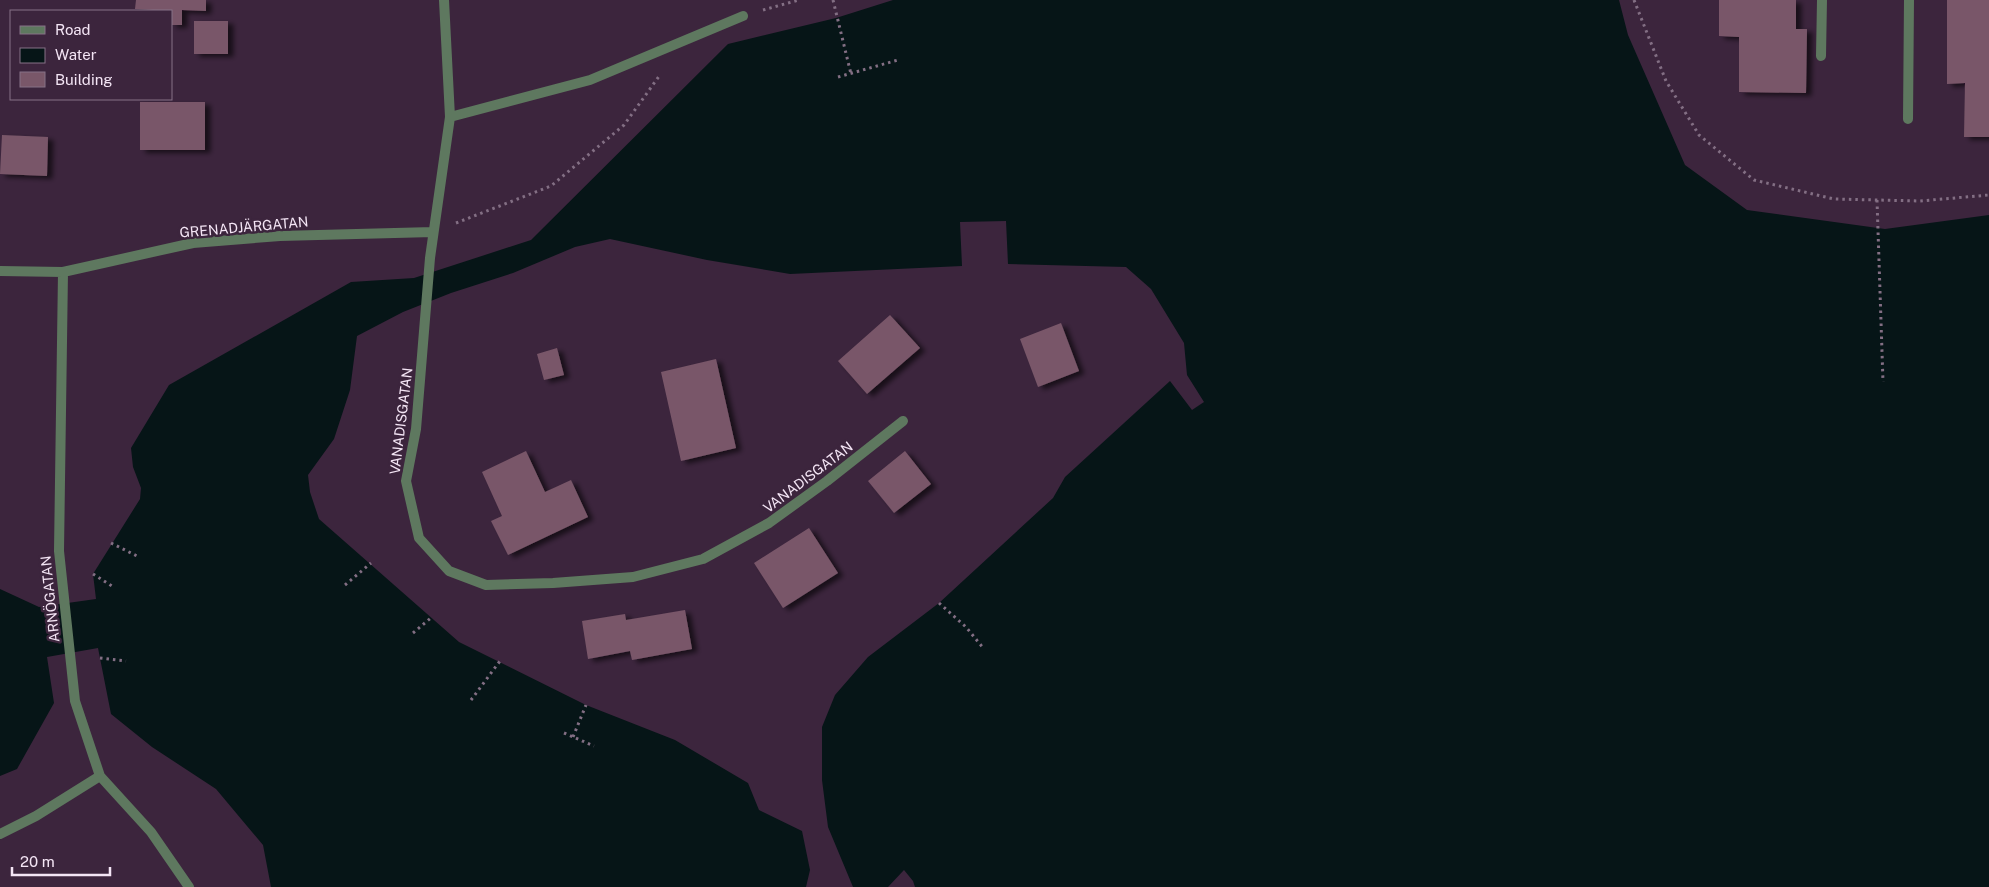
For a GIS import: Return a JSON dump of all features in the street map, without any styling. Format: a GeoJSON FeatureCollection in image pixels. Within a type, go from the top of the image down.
{"type":"FeatureCollection","features":[{"type":"Feature","properties":{"kind":"street","name":"VANADISGATAN"},"geometry":{"type":"LineString","coordinates":[[444,0],[450,117],[430,258],[416,429],[406,481],[419,538],[449,571],[486,584],[553,583],[633,577],[703,559],[769,523],[827,481],[903,421]]}},
{"type":"Feature","properties":{"kind":"street"},"geometry":{"type":"LineString","coordinates":[[1821,56],[1822,0]]}},
{"type":"Feature","properties":{"kind":"street"},"geometry":{"type":"LineString","coordinates":[[1908,118],[1909,0]]}},
{"type":"Feature","properties":{"kind":"street"},"geometry":{"type":"LineString","coordinates":[[450,117],[590,80],[743,16]]}},
{"type":"Feature","properties":{"kind":"street","name":"GRENADJÄRGATAN"},"geometry":{"type":"LineString","coordinates":[[0,271],[63,272],[193,243],[280,236],[433,232]]}},
{"type":"Feature","properties":{"kind":"street","name":"ARNÖGATAN"},"geometry":{"type":"LineString","coordinates":[[63,272],[59,551],[76,701],[100,776],[150,832],[189,887]]}},
{"type":"Feature","properties":{"kind":"street"},"geometry":{"type":"LineString","coordinates":[[0,834],[36,816],[100,776]]}},
{"type":"Feature","properties":{"kind":"path"},"geometry":{"type":"LineString","coordinates":[[743,16],[799,0]]}},
{"type":"Feature","properties":{"kind":"path"},"geometry":{"type":"LineString","coordinates":[[833,0],[851,74]]}},
{"type":"Feature","properties":{"kind":"path"},"geometry":{"type":"LineString","coordinates":[[1634,0],[1666,81],[1698,135],[1754,180],[1834,199],[1920,201],[1989,195]]}},
{"type":"Feature","properties":{"kind":"path"},"geometry":{"type":"LineString","coordinates":[[838,77],[898,60]]}},
{"type":"Feature","properties":{"kind":"path"},"geometry":{"type":"LineString","coordinates":[[433,232],[551,186],[624,125],[663,71]]}},
{"type":"Feature","properties":{"kind":"path"},"geometry":{"type":"LineString","coordinates":[[1877,200],[1883,382]]}},
{"type":"Feature","properties":{"kind":"path"},"geometry":{"type":"LineString","coordinates":[[111,543],[139,558]]}},
{"type":"Feature","properties":{"kind":"path"},"geometry":{"type":"LineString","coordinates":[[345,586],[371,563]]}},
{"type":"Feature","properties":{"kind":"path"},"geometry":{"type":"LineString","coordinates":[[93,574],[112,586]]}},
{"type":"Feature","properties":{"kind":"path"},"geometry":{"type":"LineString","coordinates":[[939,603],[966,627],[984,649]]}},
{"type":"Feature","properties":{"kind":"path"},"geometry":{"type":"LineString","coordinates":[[413,633],[432,617]]}},
{"type":"Feature","properties":{"kind":"path"},"geometry":{"type":"LineString","coordinates":[[100,658],[126,661]]}},
{"type":"Feature","properties":{"kind":"path"},"geometry":{"type":"LineString","coordinates":[[471,700],[500,661]]}},
{"type":"Feature","properties":{"kind":"path"},"geometry":{"type":"LineString","coordinates":[[573,737],[586,705]]}},
{"type":"Feature","properties":{"kind":"path"},"geometry":{"type":"LineString","coordinates":[[564,733],[594,746]]}},
{"type":"Feature","properties":{"kind":"water"},"geometry":{"type":"Polygon","coordinates":[[[893,0],[1619,0],[1628,35],[1685,165],[1747,210],[1885,229],[1989,215],[1989,887],[915,887],[913,881],[904,870],[888,887],[853,887],[828,827],[822,780],[822,727],[835,695],[868,657],[939,603],[1053,498],[1065,477],[1170,381],[1192,410],[1204,402],[1187,375],[1184,343],[1151,289],[1126,267],[1008,264],[1006,221],[960,222],[962,266],[790,274],[707,260],[610,239],[575,247],[513,273],[451,293],[403,312],[357,336],[350,390],[334,439],[308,475],[310,492],[319,519],[459,642],[586,705],[675,740],[748,783],[759,810],[802,831],[810,870],[806,887],[271,887],[263,845],[216,789],[152,747],[111,714],[98,648],[47,657],[54,703],[17,769],[0,776],[0,589],[39,607],[96,599],[93,574],[140,499],[141,488],[133,467],[131,448],[169,385],[351,282],[414,278],[531,240],[728,44],[836,18],[893,0]]]}},
{"type":"Feature","properties":{"kind":"building"},"geometry":{"type":"Polygon","coordinates":[[[136,0],[206,0],[206,11],[182,10],[182,25],[172,25],[172,10],[135,9],[136,0]]]}},
{"type":"Feature","properties":{"kind":"building"},"geometry":{"type":"Polygon","coordinates":[[[1719,0],[1796,0],[1796,29],[1807,29],[1806,93],[1739,92],[1739,37],[1719,36],[1719,0]]]}},
{"type":"Feature","properties":{"kind":"building"},"geometry":{"type":"Polygon","coordinates":[[[1947,0],[1989,0],[1989,137],[1964,137],[1965,83],[1947,84],[1947,0]]]}},
{"type":"Feature","properties":{"kind":"building"},"geometry":{"type":"Polygon","coordinates":[[[194,21],[228,21],[228,54],[194,54],[194,21]]]}},
{"type":"Feature","properties":{"kind":"building"},"geometry":{"type":"Polygon","coordinates":[[[140,102],[205,102],[205,150],[140,150],[140,102]]]}},
{"type":"Feature","properties":{"kind":"building"},"geometry":{"type":"Polygon","coordinates":[[[2,135],[48,137],[47,176],[0,174],[2,135]]]}},
{"type":"Feature","properties":{"kind":"building"},"geometry":{"type":"Polygon","coordinates":[[[890,315],[920,348],[867,394],[838,361],[890,315]]]}},
{"type":"Feature","properties":{"kind":"building"},"geometry":{"type":"Polygon","coordinates":[[[1061,323],[1079,371],[1038,387],[1020,339],[1061,323]]]}},
{"type":"Feature","properties":{"kind":"building"},"geometry":{"type":"Polygon","coordinates":[[[557,348],[564,375],[544,380],[537,354],[557,348]]]}},
{"type":"Feature","properties":{"kind":"building"},"geometry":{"type":"Polygon","coordinates":[[[716,359],[736,448],[681,461],[661,372],[716,359]]]}},
{"type":"Feature","properties":{"kind":"building"},"geometry":{"type":"Polygon","coordinates":[[[526,451],[545,492],[571,480],[588,517],[508,555],[491,521],[502,516],[482,472],[526,451]]]}},
{"type":"Feature","properties":{"kind":"building"},"geometry":{"type":"Polygon","coordinates":[[[905,451],[931,484],[894,513],[868,481],[905,451]]]}},
{"type":"Feature","properties":{"kind":"building"},"geometry":{"type":"Polygon","coordinates":[[[809,528],[838,573],[783,608],[754,563],[809,528]]]}},
{"type":"Feature","properties":{"kind":"building"},"geometry":{"type":"Polygon","coordinates":[[[685,610],[692,649],[632,660],[630,651],[588,659],[582,621],[625,614],[626,620],[685,610]]]}}]}
